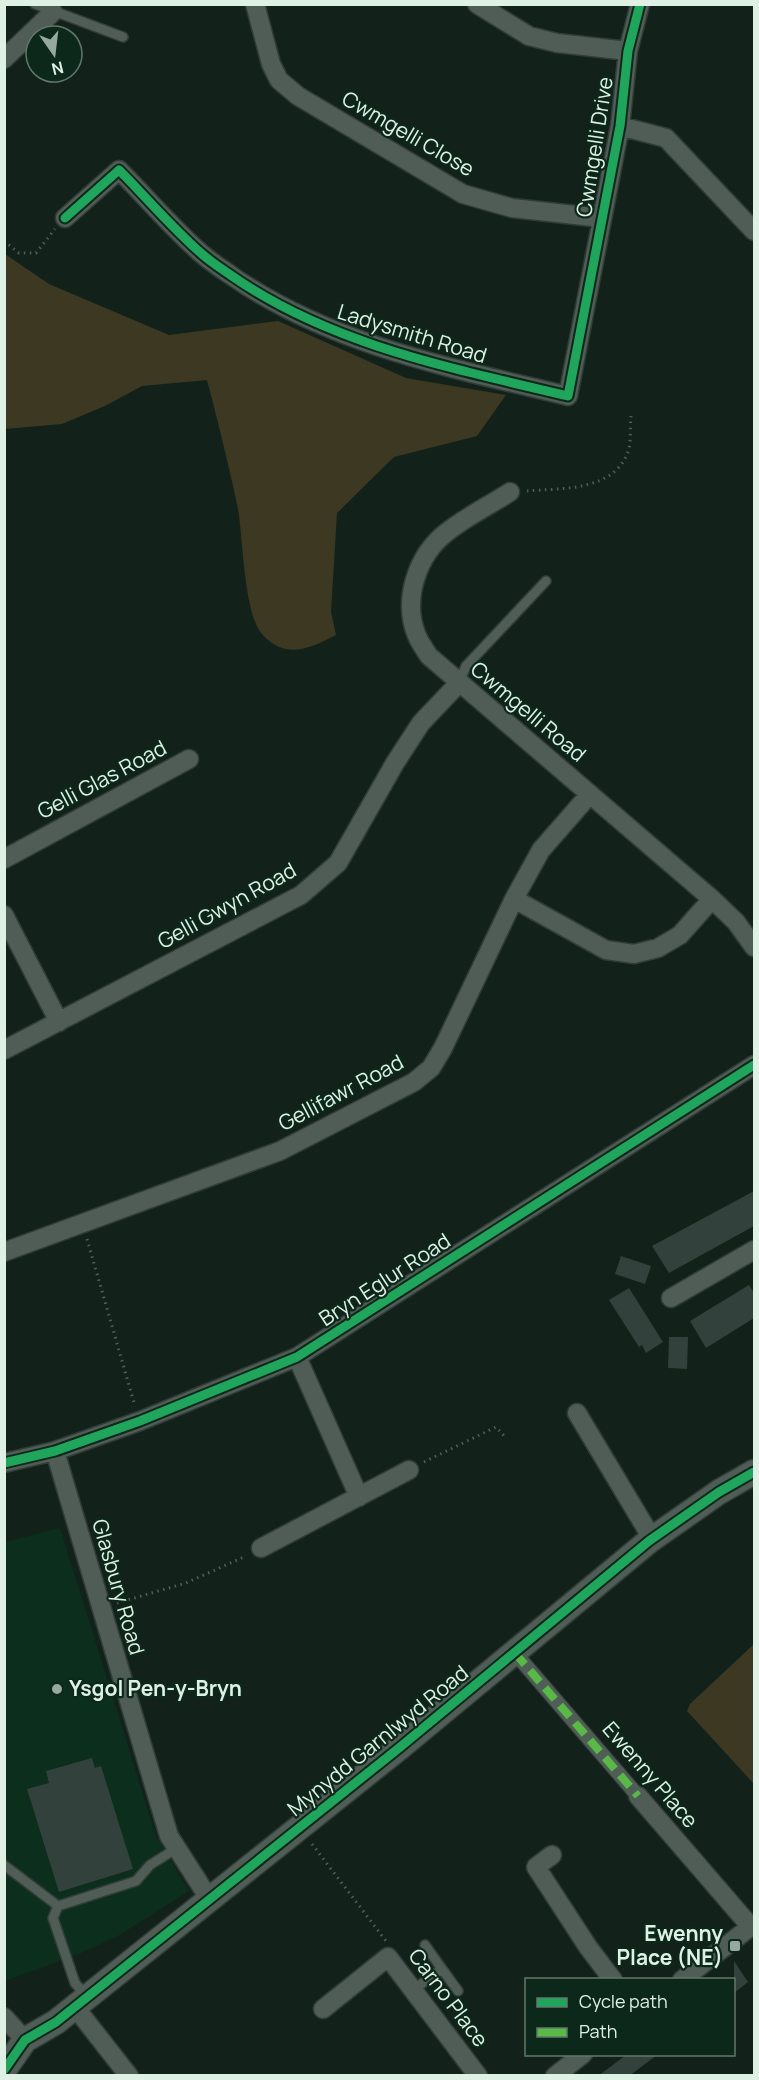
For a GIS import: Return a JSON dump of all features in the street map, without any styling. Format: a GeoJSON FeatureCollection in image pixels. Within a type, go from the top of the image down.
{"type":"FeatureCollection","features":[{"type":"Feature","properties":{"kind":"street","name":"Cwmgelli Close"},"geometry":{"type":"LineString","coordinates":[[255,4],[271,64],[279,80],[298,96],[463,194],[512,208],[602,218]]}},
{"type":"Feature","properties":{"kind":"street"},"geometry":{"type":"LineString","coordinates":[[477,4],[529,36],[557,43],[628,51]]}},
{"type":"Feature","properties":{"kind":"street","name":"Cwmgelli Drive"},"geometry":{"type":"LineString","coordinates":[[568,396],[620,126],[628,51],[640,4]]}},
{"type":"Feature","properties":{"kind":"street"},"geometry":{"type":"LineString","coordinates":[[4,59],[53,12]]}},
{"type":"Feature","properties":{"kind":"street"},"geometry":{"type":"LineString","coordinates":[[620,126],[666,138],[754,231]]}},
{"type":"Feature","properties":{"kind":"street","name":"Ladysmith Road"},"geometry":{"type":"LineString","coordinates":[[64,218],[119,170],[203,255],[249,288],[299,316],[366,343],[446,366],[568,396]]}},
{"type":"Feature","properties":{"kind":"street","name":"Cwmgelli Road"},"geometry":{"type":"LineString","coordinates":[[510,492],[446,532],[423,558],[414,583],[411,611],[417,635],[429,656],[712,899],[736,922],[754,947]]}},
{"type":"Feature","properties":{"kind":"street","name":"Gelli Gwyn Road"},"geometry":{"type":"LineString","coordinates":[[4,1050],[301,895],[320,880],[338,862],[395,763],[422,723],[459,683]]}},
{"type":"Feature","properties":{"kind":"street","name":"Gelli Glas Road"},"geometry":{"type":"LineString","coordinates":[[4,859],[189,759]]}},
{"type":"Feature","properties":{"kind":"street","name":"Gellifawr Road"},"geometry":{"type":"LineString","coordinates":[[4,1252],[280,1151],[414,1082],[431,1068],[443,1048],[514,899],[541,850],[590,794]]}},
{"type":"Feature","properties":{"kind":"street"},"geometry":{"type":"LineString","coordinates":[[514,899],[606,950],[634,954],[658,948],[680,935],[712,899]]}},
{"type":"Feature","properties":{"kind":"street"},"geometry":{"type":"LineString","coordinates":[[4,915],[59,1022]]}},
{"type":"Feature","properties":{"kind":"street","name":"Bryn Eglur Road"},"geometry":{"type":"LineString","coordinates":[[4,1463],[55,1451],[140,1422],[297,1357],[754,1065]]}},
{"type":"Feature","properties":{"kind":"street"},"geometry":{"type":"LineString","coordinates":[[672,1298],[754,1250]]}},
{"type":"Feature","properties":{"kind":"street"},"geometry":{"type":"LineString","coordinates":[[297,1357],[359,1497]]}},
{"type":"Feature","properties":{"kind":"street"},"geometry":{"type":"LineString","coordinates":[[577,1413],[652,1540]]}},
{"type":"Feature","properties":{"kind":"street","name":"Glasbury Road"},"geometry":{"type":"LineString","coordinates":[[55,1451],[169,1836],[210,1900]]}},
{"type":"Feature","properties":{"kind":"street"},"geometry":{"type":"LineString","coordinates":[[261,1548],[409,1470]]}},
{"type":"Feature","properties":{"kind":"street","name":"Mynydd Garnlwyd Road"},"geometry":{"type":"LineString","coordinates":[[25,2040],[56,2022],[210,1900],[652,1540],[719,1492],[754,1472]]}},
{"type":"Feature","properties":{"kind":"street","name":"Ewenny Place"},"geometry":{"type":"LineString","coordinates":[[514,1653],[753,1926]]}},
{"type":"Feature","properties":{"kind":"street"},"geometry":{"type":"LineString","coordinates":[[552,1855],[536,1867],[588,1947],[611,1978]]}},
{"type":"Feature","properties":{"kind":"street"},"geometry":{"type":"LineString","coordinates":[[685,1978],[753,1926]]}},
{"type":"Feature","properties":{"kind":"street","name":"Carno Place"},"geometry":{"type":"LineString","coordinates":[[323,2009],[388,1957],[478,2076]]}},
{"type":"Feature","properties":{"kind":"street"},"geometry":{"type":"LineString","coordinates":[[81,2002],[129,2076]]}},
{"type":"Feature","properties":{"kind":"street"},"geometry":{"type":"LineString","coordinates":[[4,2017],[25,2040],[4,2070]]}},
{"type":"Feature","properties":{"kind":"street"},"geometry":{"type":"LineString","coordinates":[[555,2076],[582,2056]]}},
{"type":"Feature","properties":{"kind":"lane"},"geometry":{"type":"LineString","coordinates":[[35,4],[123,37]]}},
{"type":"Feature","properties":{"kind":"lane"},"geometry":{"type":"LineString","coordinates":[[459,683],[466,666],[546,581]]}},
{"type":"Feature","properties":{"kind":"lane"},"geometry":{"type":"LineString","coordinates":[[81,2002],[53,1918],[58,1906],[136,1881],[150,1865],[177,1848]]}},
{"type":"Feature","properties":{"kind":"lane"},"geometry":{"type":"LineString","coordinates":[[4,1865],[58,1906]]}},
{"type":"Feature","properties":{"kind":"lane"},"geometry":{"type":"LineString","coordinates":[[425,1945],[458,1991]]}},
{"type":"Feature","properties":{"kind":"lane"},"geometry":{"type":"LineString","coordinates":[[413,1990],[442,1969]]}},
{"type":"Feature","properties":{"kind":"path"},"geometry":{"type":"LineString","coordinates":[[4,241],[19,253],[36,253],[64,218]]}},
{"type":"Feature","properties":{"kind":"path"},"geometry":{"type":"LineString","coordinates":[[510,492],[580,488],[602,480],[620,466],[629,449],[631,416]]}},
{"type":"Feature","properties":{"kind":"path"},"geometry":{"type":"LineString","coordinates":[[83,1223],[140,1422]]}},
{"type":"Feature","properties":{"kind":"path"},"geometry":{"type":"LineString","coordinates":[[409,1470],[496,1427],[506,1438]]}},
{"type":"Feature","properties":{"kind":"path"},"geometry":{"type":"LineString","coordinates":[[100,1608],[186,1584],[261,1548]]}},
{"type":"Feature","properties":{"kind":"path"},"geometry":{"type":"LineString","coordinates":[[300,1828],[386,1941],[388,1957]]}},
{"type":"Feature","properties":{"kind":"shaded area"},"geometry":{"type":"Polygon","coordinates":[[[5,254],[49,284],[169,335],[278,321],[406,378],[506,395],[477,436],[394,457],[337,513],[331,612],[336,635],[307,648],[289,650],[271,642],[262,634],[251,610],[238,509],[207,380],[142,386],[105,406],[62,424],[5,429],[5,254]]]}},
{"type":"Feature","properties":{"kind":"shaded area","name":"Ysgol Pen-y-Bryn"},"geometry":{"type":"Polygon","coordinates":[[[60,1528],[156,1836],[189,1891],[118,1936],[81,1953],[5,1981],[5,1542],[60,1528]]]}},
{"type":"Feature","properties":{"kind":"shaded area"},"geometry":{"type":"Polygon","coordinates":[[[754,1644],[754,1784],[687,1711],[690,1704],[754,1644]]]}},
{"type":"Feature","properties":{"kind":"building"},"geometry":{"type":"Polygon","coordinates":[[[754,1191],[754,1226],[669,1273],[652,1246],[754,1191]]]}},
{"type":"Feature","properties":{"kind":"building"},"geometry":{"type":"Polygon","coordinates":[[[621,1256],[651,1266],[645,1284],[615,1274],[621,1256]]]}},
{"type":"Feature","properties":{"kind":"building"},"geometry":{"type":"Polygon","coordinates":[[[749,1285],[754,1293],[754,1318],[706,1348],[690,1321],[749,1285]]]}},
{"type":"Feature","properties":{"kind":"building"},"geometry":{"type":"Polygon","coordinates":[[[629,1288],[663,1342],[646,1353],[642,1345],[639,1347],[609,1300],[629,1288]]]}},
{"type":"Feature","properties":{"kind":"building"},"geometry":{"type":"Polygon","coordinates":[[[669,1337],[688,1337],[687,1369],[668,1368],[669,1337]]]}},
{"type":"Feature","properties":{"kind":"building"},"geometry":{"type":"Polygon","coordinates":[[[92,1758],[95,1768],[101,1766],[133,1869],[59,1892],[27,1789],[49,1783],[46,1771],[92,1758]]]}},
{"type":"Feature","properties":{"kind":"building"},"geometry":{"type":"Polygon","coordinates":[[[734,1961],[748,1982],[735,1992],[734,1961]]]}},
{"type":"Feature","properties":{"kind":"building"},"geometry":{"type":"Polygon","coordinates":[[[625,2056],[656,2056],[629,2076],[598,2076],[625,2056]]]}},
{"type":"Feature","properties":{"kind":"marked path"},"geometry":{"type":"LineString","coordinates":[[515,1653],[638,1796]]}},
{"type":"Feature","properties":{"kind":"cycle path"},"geometry":{"type":"LineString","coordinates":[[65,218],[119,170],[209,260],[270,300],[351,337],[394,351],[437,364],[568,396],[620,126],[628,51],[640,4]]}},
{"type":"Feature","properties":{"kind":"cycle path"},"geometry":{"type":"LineString","coordinates":[[4,1463],[55,1451],[140,1421],[297,1357],[754,1065]]}},
{"type":"Feature","properties":{"kind":"cycle path"},"geometry":{"type":"LineString","coordinates":[[4,2070],[25,2040],[56,2022],[399,1748],[649,1541],[719,1492],[754,1472]]}},
{"type":"Feature","properties":{"kind":"place","name":"Ysgol Pen-y-Bryn"},"geometry":{"type":"Point","coordinates":[57,1689]}},
{"type":"Feature","properties":{"kind":"place","name":"Ewenny Place (NE)"},"geometry":{"type":"Point","coordinates":[735,1946]}}]}
